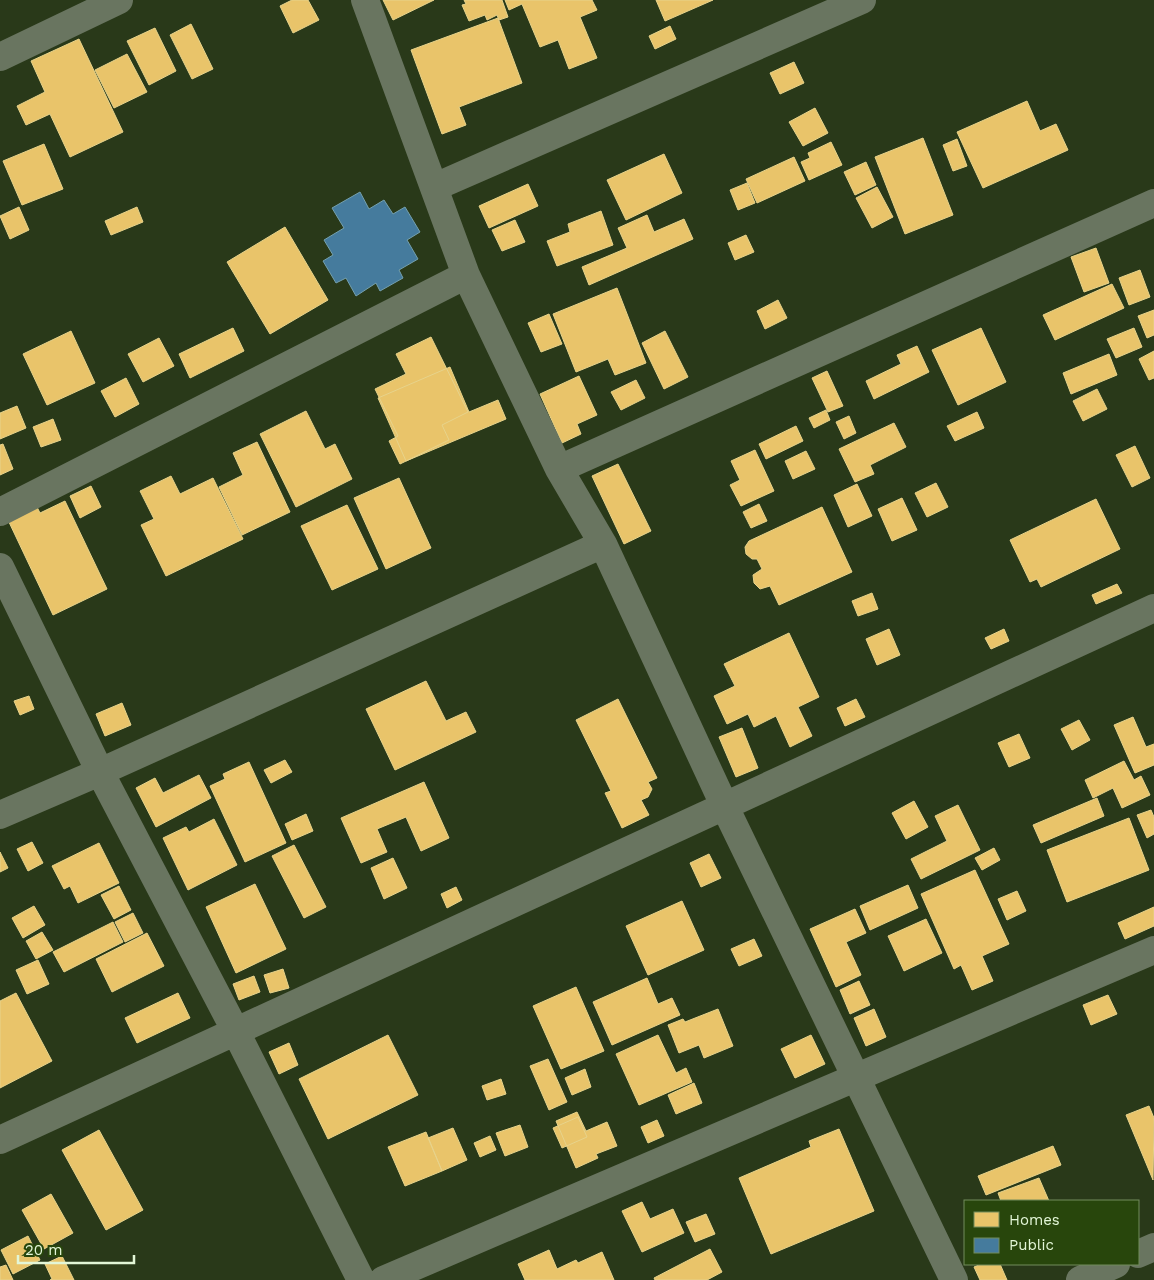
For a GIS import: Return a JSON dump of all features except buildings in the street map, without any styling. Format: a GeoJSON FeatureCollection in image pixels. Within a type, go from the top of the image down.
{"type":"FeatureCollection","features":[{"type":"Feature","properties":{"kind":"street"},"geometry":{"type":"LineString","coordinates":[[0,57],[119,0]]}},
{"type":"Feature","properties":{"kind":"street"},"geometry":{"type":"LineString","coordinates":[[365,0],[466,275],[559,469],[603,544],[725,807],[855,1079],[954,1280]]}},
{"type":"Feature","properties":{"kind":"street"},"geometry":{"type":"LineString","coordinates":[[435,187],[862,0]]}},
{"type":"Feature","properties":{"kind":"street"},"geometry":{"type":"LineString","coordinates":[[559,469],[1154,203]]}},
{"type":"Feature","properties":{"kind":"street"},"geometry":{"type":"LineString","coordinates":[[0,512],[466,275]]}},
{"type":"Feature","properties":{"kind":"street"},"geometry":{"type":"LineString","coordinates":[[0,815],[100,772],[603,544]]}},
{"type":"Feature","properties":{"kind":"street"},"geometry":{"type":"LineString","coordinates":[[0,567],[100,772],[235,1030],[361,1280]]}},
{"type":"Feature","properties":{"kind":"street"},"geometry":{"type":"LineString","coordinates":[[0,1140],[235,1030],[725,807],[1154,608]]}},
{"type":"Feature","properties":{"kind":"street"},"geometry":{"type":"LineString","coordinates":[[383,1280],[1154,950]]}},
{"type":"Feature","properties":{"kind":"street"},"geometry":{"type":"LineString","coordinates":[[1139,1254],[1154,1247]]}},
{"type":"Feature","properties":{"kind":"street"},"geometry":{"type":"LineString","coordinates":[[1080,1280],[1114,1265]]}}]}
